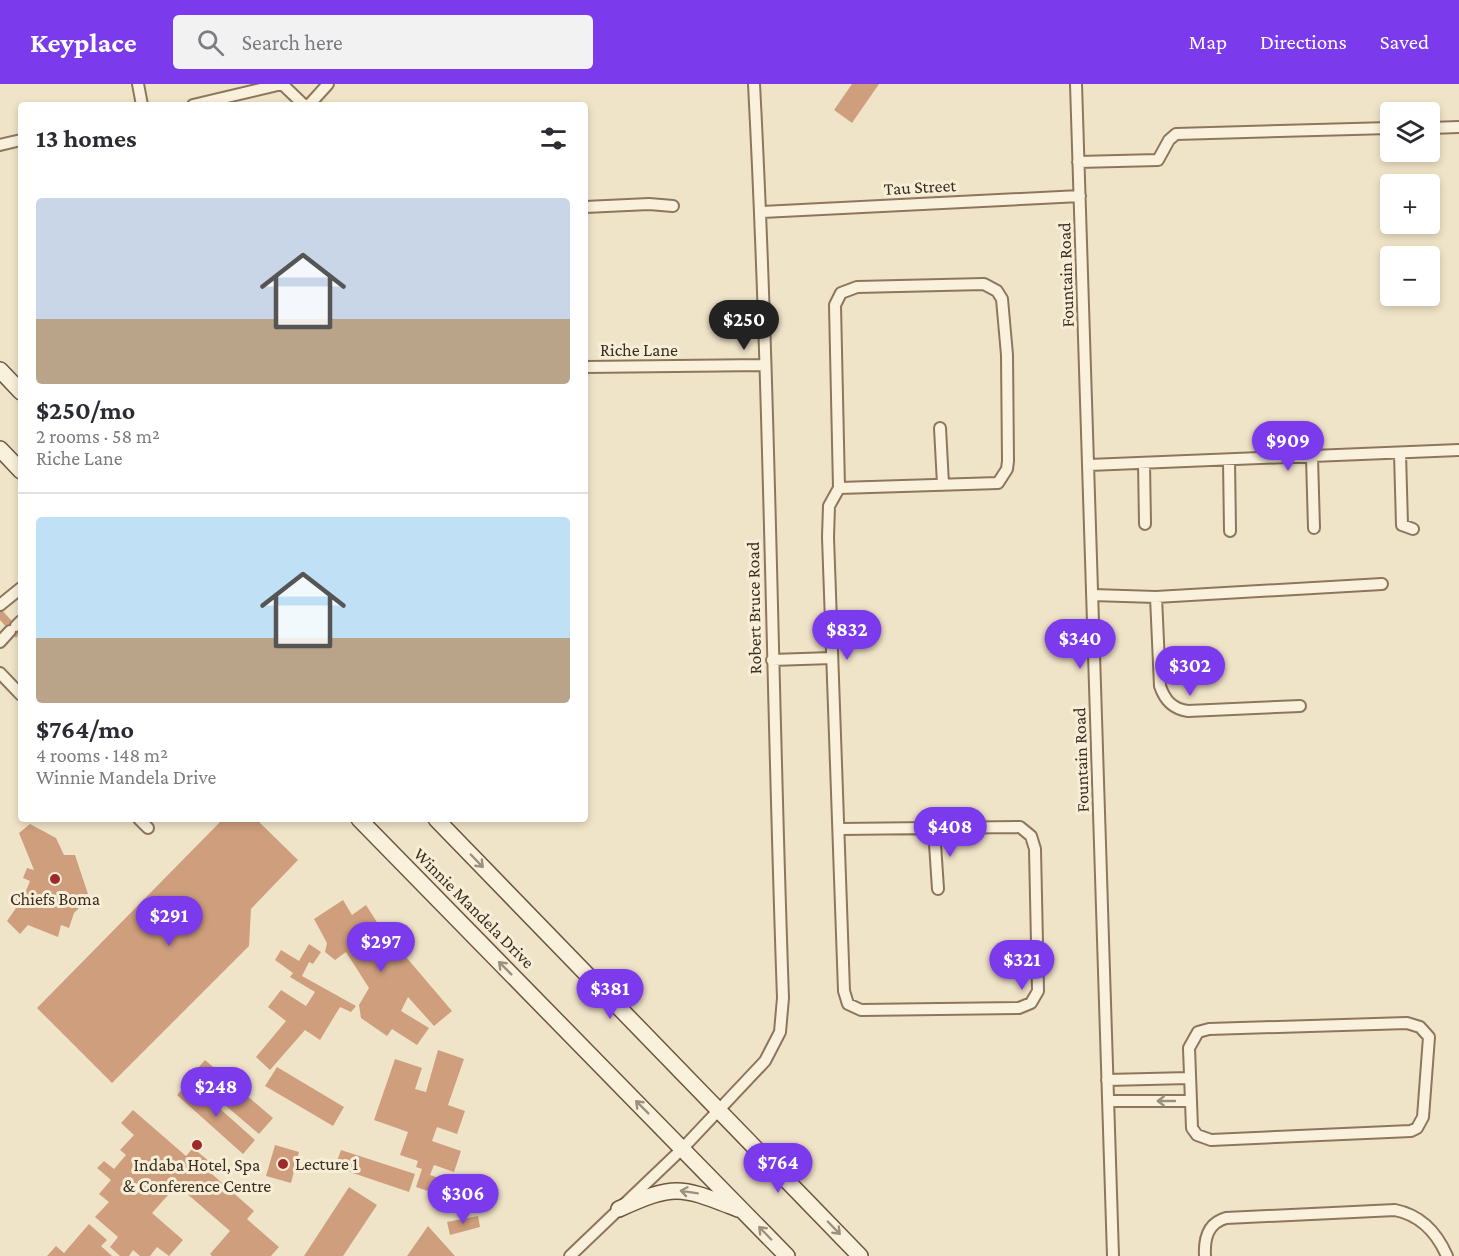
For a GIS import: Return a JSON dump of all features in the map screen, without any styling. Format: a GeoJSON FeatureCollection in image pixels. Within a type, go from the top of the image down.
{"type":"FeatureCollection","features":[{"type":"Feature","properties":{"kind":"main road"},"geometry":{"type":"LineString","coordinates":[[0,370],[18,389]]}},
{"type":"Feature","properties":{"kind":"main road"},"geometry":{"type":"LineString","coordinates":[[0,449],[18,468]]}},
{"type":"Feature","properties":{"kind":"main road","name":"Winnie Mandela Drive"},"geometry":{"type":"LineString","coordinates":[[362,822],[787,1256]]}},
{"type":"Feature","properties":{"kind":"main road","name":"Winnie Mandela Drive"},"geometry":{"type":"LineString","coordinates":[[439,822],[721,1110],[860,1256]]}},
{"type":"Feature","properties":{"kind":"main road"},"geometry":{"type":"LineString","coordinates":[[619,1209],[651,1195],[689,1190],[744,1211]]}},
{"type":"Feature","properties":{"kind":"street"},"geometry":{"type":"LineString","coordinates":[[138,84],[141,102]]}},
{"type":"Feature","properties":{"kind":"street"},"geometry":{"type":"LineString","coordinates":[[206,102],[282,84],[303,102]]}},
{"type":"Feature","properties":{"kind":"street"},"geometry":{"type":"LineString","coordinates":[[309,102],[328,84]]}},
{"type":"Feature","properties":{"kind":"street","name":"Robert Bruce Road"},"geometry":{"type":"LineString","coordinates":[[570,1256],[721,1110],[765,1061],[780,1032],[783,998],[764,365],[762,212],[754,84]]}},
{"type":"Feature","properties":{"kind":"street","name":"Fountain Road"},"geometry":{"type":"LineString","coordinates":[[1076,84],[1113,1256]]}},
{"type":"Feature","properties":{"kind":"street"},"geometry":{"type":"LineString","coordinates":[[1440,128],[1459,127]]}},
{"type":"Feature","properties":{"kind":"street"},"geometry":{"type":"LineString","coordinates":[[1078,162],[1158,160],[1169,140],[1176,134],[1380,129]]}},
{"type":"Feature","properties":{"kind":"street"},"geometry":{"type":"LineString","coordinates":[[0,145],[18,141]]}},
{"type":"Feature","properties":{"kind":"street","name":"Tau Street"},"geometry":{"type":"LineString","coordinates":[[762,212],[1080,196]]}},
{"type":"Feature","properties":{"kind":"street"},"geometry":{"type":"LineString","coordinates":[[588,207],[649,204],[673,206]]}},
{"type":"Feature","properties":{"kind":"street"},"geometry":{"type":"LineString","coordinates":[[839,488],[998,483],[1007,470],[1007,355],[1002,299],[997,291],[984,284],[856,287],[841,293],[835,305],[839,488],[829,506],[844,991],[848,1004],[861,1010],[1019,1008],[1031,1003],[1038,991],[1034,842],[1020,827],[934,830],[840,829]]}},
{"type":"Feature","properties":{"kind":"street","name":"Riche Lane"},"geometry":{"type":"LineString","coordinates":[[588,367],[764,365]]}},
{"type":"Feature","properties":{"kind":"street"},"geometry":{"type":"LineString","coordinates":[[940,428],[943,484]]}},
{"type":"Feature","properties":{"kind":"street"},"geometry":{"type":"LineString","coordinates":[[1089,465],[1459,450]]}},
{"type":"Feature","properties":{"kind":"street"},"geometry":{"type":"LineString","coordinates":[[1400,453],[1402,525],[1413,530]]}},
{"type":"Feature","properties":{"kind":"street"},"geometry":{"type":"LineString","coordinates":[[1312,457],[1314,528]]}},
{"type":"Feature","properties":{"kind":"street"},"geometry":{"type":"LineString","coordinates":[[1229,460],[1230,531]]}},
{"type":"Feature","properties":{"kind":"street"},"geometry":{"type":"LineString","coordinates":[[1144,462],[1145,524]]}},
{"type":"Feature","properties":{"kind":"street"},"geometry":{"type":"LineString","coordinates":[[1092,595],[1156,597],[1382,585]]}},
{"type":"Feature","properties":{"kind":"street"},"geometry":{"type":"LineString","coordinates":[[0,605],[18,590]]}},
{"type":"Feature","properties":{"kind":"street"},"geometry":{"type":"LineString","coordinates":[[1156,597],[1160,686],[1163,695],[1173,706],[1188,711],[1300,706]]}},
{"type":"Feature","properties":{"kind":"street"},"geometry":{"type":"LineString","coordinates":[[0,642],[16,626]]}},
{"type":"Feature","properties":{"kind":"street"},"geometry":{"type":"LineString","coordinates":[[772,660],[832,658]]}},
{"type":"Feature","properties":{"kind":"street"},"geometry":{"type":"LineString","coordinates":[[0,673],[18,692]]}},
{"type":"Feature","properties":{"kind":"street"},"geometry":{"type":"LineString","coordinates":[[142,822],[148,828]]}},
{"type":"Feature","properties":{"kind":"street"},"geometry":{"type":"LineString","coordinates":[[934,830],[938,889]]}},
{"type":"Feature","properties":{"kind":"street"},"geometry":{"type":"LineString","coordinates":[[1407,1023],[1420,1027],[1429,1037],[1423,1117],[1417,1128],[1411,1131],[1210,1140],[1197,1135],[1192,1128],[1188,1078],[1191,1041],[1198,1032],[1209,1029],[1407,1023]]}},
{"type":"Feature","properties":{"kind":"street"},"geometry":{"type":"LineString","coordinates":[[1107,1080],[1188,1078]]}},
{"type":"Feature","properties":{"kind":"street"},"geometry":{"type":"LineString","coordinates":[[1108,1101],[1191,1101]]}},
{"type":"Feature","properties":{"kind":"street"},"geometry":{"type":"LineString","coordinates":[[1204,1256],[1206,1236],[1217,1220],[1395,1210],[1420,1219],[1443,1247],[1447,1256]]}},
{"type":"Feature","properties":{"kind":"building"},"geometry":{"type":"Polygon","coordinates":[[[852,84],[879,84],[852,123],[834,110],[852,84]]]}},
{"type":"Feature","properties":{"kind":"building"},"geometry":{"type":"Polygon","coordinates":[[[0,608],[18,628],[16,638],[0,620],[0,608]]]}},
{"type":"Feature","properties":{"kind":"building"},"geometry":{"type":"Polygon","coordinates":[[[220,822],[259,822],[298,860],[251,909],[249,946],[112,1083],[37,1008],[220,822]]]}},
{"type":"Feature","properties":{"kind":"building","name":"Chiefs Boma"},"geometry":{"type":"Polygon","coordinates":[[[30,824],[56,838],[64,855],[75,855],[88,894],[95,901],[89,909],[83,904],[74,913],[69,928],[61,925],[58,937],[28,925],[20,934],[7,921],[16,908],[9,904],[14,895],[23,898],[30,881],[23,878],[27,868],[34,870],[19,833],[30,824]]]}},
{"type":"Feature","properties":{"kind":"building"},"geometry":{"type":"Polygon","coordinates":[[[343,900],[352,915],[366,905],[401,960],[406,957],[452,1011],[434,1026],[408,997],[401,1011],[429,1028],[417,1045],[392,1029],[387,1036],[361,1018],[359,1005],[369,988],[346,952],[335,960],[325,952],[327,943],[314,919],[343,900]]]}},
{"type":"Feature","properties":{"kind":"building"},"geometry":{"type":"Polygon","coordinates":[[[309,944],[321,952],[313,964],[309,962],[302,976],[356,1006],[351,1012],[340,1007],[320,1040],[305,1030],[270,1070],[256,1057],[286,1021],[268,1007],[281,990],[306,1006],[315,992],[290,977],[293,973],[275,960],[281,950],[299,961],[309,944]]]}},
{"type":"Feature","properties":{"kind":"building"},"geometry":{"type":"Polygon","coordinates":[[[438,1050],[464,1059],[448,1105],[465,1111],[457,1134],[437,1127],[432,1141],[461,1151],[454,1172],[434,1165],[430,1175],[454,1183],[449,1198],[416,1187],[422,1169],[416,1167],[418,1161],[400,1155],[408,1132],[374,1120],[395,1059],[422,1068],[415,1089],[426,1092],[438,1050]]]}},
{"type":"Feature","properties":{"kind":"building"},"geometry":{"type":"Polygon","coordinates":[[[205,1060],[273,1118],[259,1134],[191,1076],[205,1060]]]}},
{"type":"Feature","properties":{"kind":"building"},"geometry":{"type":"Polygon","coordinates":[[[277,1067],[344,1107],[333,1126],[265,1086],[277,1067]]]}},
{"type":"Feature","properties":{"kind":"building"},"geometry":{"type":"Polygon","coordinates":[[[189,1081],[255,1140],[243,1154],[177,1095],[189,1081]]]}},
{"type":"Feature","properties":{"kind":"building"},"geometry":{"type":"Polygon","coordinates":[[[133,1110],[186,1156],[193,1148],[210,1162],[205,1168],[254,1211],[247,1219],[279,1247],[271,1256],[212,1256],[210,1254],[230,1231],[177,1185],[152,1213],[183,1240],[169,1256],[157,1247],[150,1256],[140,1256],[133,1250],[129,1256],[120,1256],[110,1247],[118,1237],[95,1217],[109,1202],[99,1194],[111,1180],[97,1168],[104,1161],[114,1169],[126,1155],[120,1150],[134,1135],[121,1123],[133,1110]]]}},
{"type":"Feature","properties":{"kind":"building","name":"Lecture 1"},"geometry":{"type":"Polygon","coordinates":[[[275,1145],[299,1152],[291,1183],[266,1176],[275,1145]]]}},
{"type":"Feature","properties":{"kind":"building"},"geometry":{"type":"Polygon","coordinates":[[[341,1150],[415,1174],[409,1192],[335,1167],[341,1150]]]}},
{"type":"Feature","properties":{"kind":"building"},"geometry":{"type":"Polygon","coordinates":[[[349,1187],[377,1205],[343,1256],[304,1256],[349,1187]]]}},
{"type":"Feature","properties":{"kind":"building"},"geometry":{"type":"Polygon","coordinates":[[[478,1216],[480,1227],[450,1235],[447,1222],[478,1216]]]}},
{"type":"Feature","properties":{"kind":"building"},"geometry":{"type":"Polygon","coordinates":[[[89,1224],[107,1240],[101,1246],[112,1256],[47,1256],[56,1246],[64,1253],[89,1224]]]}},
{"type":"Feature","properties":{"kind":"building"},"geometry":{"type":"Polygon","coordinates":[[[428,1226],[455,1256],[407,1256],[428,1226]]]}},
{"type":"Feature","properties":{"kind":"place","name":"Chiefs Boma"},"geometry":{"type":"Point","coordinates":[55,879]}},
{"type":"Feature","properties":{"kind":"place","name":"Indaba Hotel, Spa & Conference Centre"},"geometry":{"type":"Point","coordinates":[197,1145]}},
{"type":"Feature","properties":{"kind":"place","name":"Lecture 1"},"geometry":{"type":"Point","coordinates":[283,1164]}}]}
